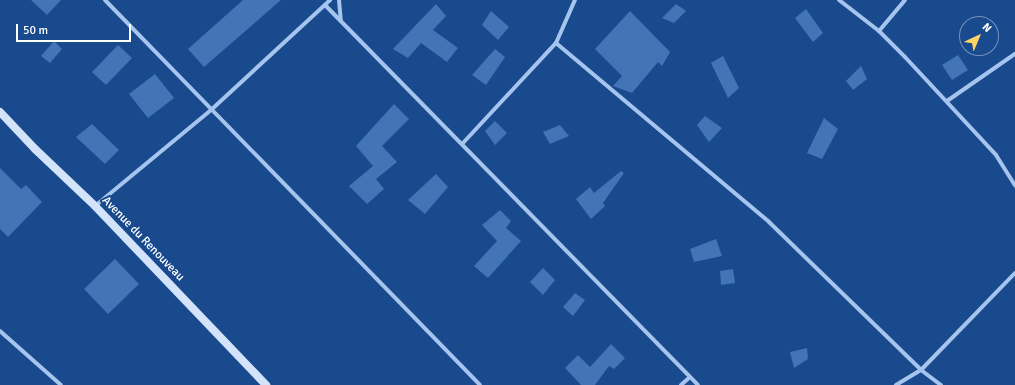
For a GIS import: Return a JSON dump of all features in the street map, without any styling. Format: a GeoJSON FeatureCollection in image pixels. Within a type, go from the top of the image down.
{"type":"FeatureCollection","features":[{"type":"Feature","properties":{"kind":"main road","name":"Avenue du Renouveau"},"geometry":{"type":"LineString","coordinates":[[0,112],[35,149],[95,206],[266,385]]}},
{"type":"Feature","properties":{"kind":"street"},"geometry":{"type":"LineString","coordinates":[[105,0],[480,385]]}},
{"type":"Feature","properties":{"kind":"street"},"geometry":{"type":"LineString","coordinates":[[95,206],[211,110],[330,0]]}},
{"type":"Feature","properties":{"kind":"street"},"geometry":{"type":"LineString","coordinates":[[338,0],[341,22]]}},
{"type":"Feature","properties":{"kind":"street"},"geometry":{"type":"LineString","coordinates":[[463,143],[556,43],[575,0]]}},
{"type":"Feature","properties":{"kind":"street"},"geometry":{"type":"LineString","coordinates":[[839,0],[879,31],[946,101],[996,155],[1015,186]]}},
{"type":"Feature","properties":{"kind":"street"},"geometry":{"type":"LineString","coordinates":[[879,31],[905,0]]}},
{"type":"Feature","properties":{"kind":"street"},"geometry":{"type":"LineString","coordinates":[[324,5],[463,143],[698,385]]}},
{"type":"Feature","properties":{"kind":"street"},"geometry":{"type":"LineString","coordinates":[[556,43],[769,222],[921,370],[941,385]]}},
{"type":"Feature","properties":{"kind":"street"},"geometry":{"type":"LineString","coordinates":[[946,101],[1015,54]]}},
{"type":"Feature","properties":{"kind":"street"},"geometry":{"type":"LineString","coordinates":[[896,385],[921,370],[1015,273]]}},
{"type":"Feature","properties":{"kind":"street"},"geometry":{"type":"LineString","coordinates":[[0,331],[61,385]]}},
{"type":"Feature","properties":{"kind":"street"},"geometry":{"type":"LineString","coordinates":[[681,385],[690,377]]}},
{"type":"Feature","properties":{"kind":"building"},"geometry":{"type":"Polygon","coordinates":[[[31,0],[61,0],[47,15],[31,0]]]}},
{"type":"Feature","properties":{"kind":"building"},"geometry":{"type":"Polygon","coordinates":[[[243,0],[281,0],[204,67],[188,49],[243,0]]]}},
{"type":"Feature","properties":{"kind":"building"},"geometry":{"type":"Polygon","coordinates":[[[436,4],[446,16],[433,30],[458,48],[447,62],[421,43],[408,58],[393,49],[436,4]]]}},
{"type":"Feature","properties":{"kind":"building"},"geometry":{"type":"Polygon","coordinates":[[[676,4],[686,11],[674,23],[662,18],[676,4]]]}},
{"type":"Feature","properties":{"kind":"building"},"geometry":{"type":"Polygon","coordinates":[[[806,9],[823,33],[813,42],[795,18],[806,9]]]}},
{"type":"Feature","properties":{"kind":"building"},"geometry":{"type":"Polygon","coordinates":[[[491,11],[509,27],[498,40],[482,25],[491,11]]]}},
{"type":"Feature","properties":{"kind":"building"},"geometry":{"type":"Polygon","coordinates":[[[630,11],[670,52],[662,66],[658,62],[632,93],[613,86],[622,76],[595,49],[630,11]]]}},
{"type":"Feature","properties":{"kind":"building"},"geometry":{"type":"Polygon","coordinates":[[[54,41],[62,49],[50,63],[41,56],[54,41]]]}},
{"type":"Feature","properties":{"kind":"building"},"geometry":{"type":"Polygon","coordinates":[[[118,45],[132,58],[106,85],[92,72],[118,45]]]}},
{"type":"Feature","properties":{"kind":"building"},"geometry":{"type":"Polygon","coordinates":[[[495,49],[505,57],[486,85],[472,75],[495,49]]]}},
{"type":"Feature","properties":{"kind":"building"},"geometry":{"type":"Polygon","coordinates":[[[958,55],[968,70],[952,80],[942,65],[958,55]]]}},
{"type":"Feature","properties":{"kind":"building"},"geometry":{"type":"Polygon","coordinates":[[[723,56],[739,88],[728,98],[711,63],[723,56]]]}},
{"type":"Feature","properties":{"kind":"building"},"geometry":{"type":"Polygon","coordinates":[[[861,66],[867,79],[853,90],[846,81],[861,66]]]}},
{"type":"Feature","properties":{"kind":"building"},"geometry":{"type":"Polygon","coordinates":[[[155,74],[174,98],[148,118],[129,94],[155,74]]]}},
{"type":"Feature","properties":{"kind":"building"},"geometry":{"type":"Polygon","coordinates":[[[394,104],[409,119],[382,146],[397,162],[376,179],[384,189],[367,204],[349,186],[373,166],[356,146],[394,104]]]}},
{"type":"Feature","properties":{"kind":"building"},"geometry":{"type":"Polygon","coordinates":[[[705,116],[722,128],[709,142],[697,125],[705,116]]]}},
{"type":"Feature","properties":{"kind":"building"},"geometry":{"type":"Polygon","coordinates":[[[824,118],[838,129],[822,159],[807,153],[824,118]]]}},
{"type":"Feature","properties":{"kind":"building"},"geometry":{"type":"Polygon","coordinates":[[[495,121],[507,133],[495,145],[485,131],[495,121]]]}},
{"type":"Feature","properties":{"kind":"building"},"geometry":{"type":"Polygon","coordinates":[[[92,124],[119,150],[105,164],[76,137],[92,124]]]}},
{"type":"Feature","properties":{"kind":"building"},"geometry":{"type":"Polygon","coordinates":[[[560,125],[569,136],[550,144],[543,132],[560,125]]]}},
{"type":"Feature","properties":{"kind":"building"},"geometry":{"type":"Polygon","coordinates":[[[0,168],[21,189],[26,185],[42,202],[8,237],[0,229],[0,168]]]}},
{"type":"Feature","properties":{"kind":"building"},"geometry":{"type":"Polygon","coordinates":[[[621,171],[624,173],[603,203],[605,206],[591,219],[576,199],[590,187],[594,193],[621,171]]]}},
{"type":"Feature","properties":{"kind":"building"},"geometry":{"type":"Polygon","coordinates":[[[436,174],[448,187],[425,214],[408,200],[436,174]]]}},
{"type":"Feature","properties":{"kind":"building"},"geometry":{"type":"Polygon","coordinates":[[[500,210],[511,221],[506,228],[521,241],[488,278],[474,266],[497,241],[482,225],[500,210]]]}},
{"type":"Feature","properties":{"kind":"building"},"geometry":{"type":"Polygon","coordinates":[[[716,239],[722,256],[694,262],[690,249],[716,239]]]}},
{"type":"Feature","properties":{"kind":"building"},"geometry":{"type":"Polygon","coordinates":[[[115,259],[139,284],[108,314],[84,289],[115,259]]]}},
{"type":"Feature","properties":{"kind":"building"},"geometry":{"type":"Polygon","coordinates":[[[543,268],[555,280],[543,295],[530,282],[543,268]]]}},
{"type":"Feature","properties":{"kind":"building"},"geometry":{"type":"Polygon","coordinates":[[[733,269],[735,283],[721,285],[720,271],[733,269]]]}},
{"type":"Feature","properties":{"kind":"building"},"geometry":{"type":"Polygon","coordinates":[[[575,293],[585,300],[573,316],[563,307],[575,293]]]}},
{"type":"Feature","properties":{"kind":"building"},"geometry":{"type":"Polygon","coordinates":[[[611,344],[625,358],[614,369],[609,366],[595,385],[581,385],[565,368],[578,355],[590,367],[611,344]]]}},
{"type":"Feature","properties":{"kind":"building"},"geometry":{"type":"Polygon","coordinates":[[[807,348],[808,359],[794,368],[790,352],[807,348]]]}}]}
